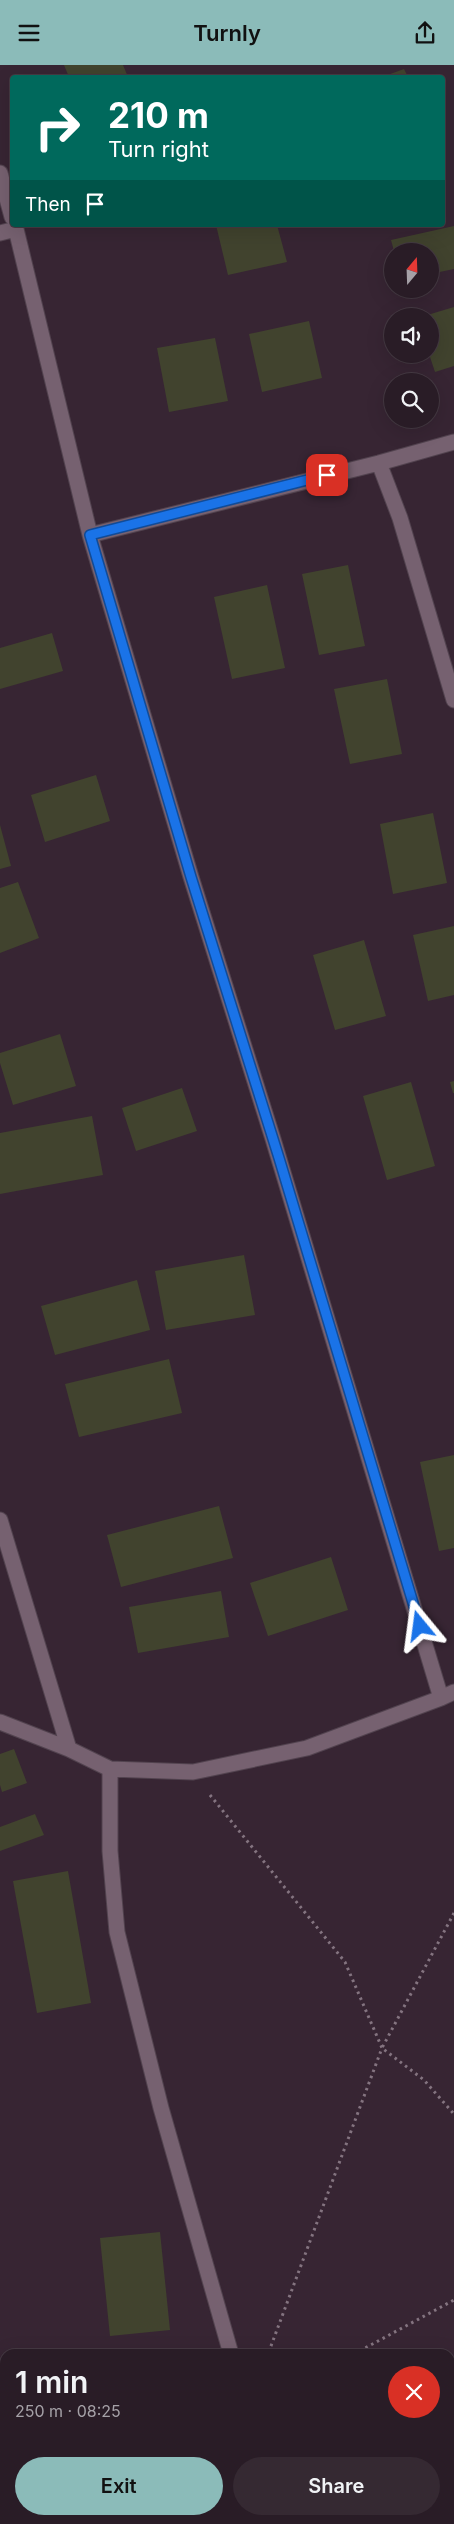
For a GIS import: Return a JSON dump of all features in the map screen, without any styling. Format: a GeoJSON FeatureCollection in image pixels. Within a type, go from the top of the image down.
{"type":"FeatureCollection","features":[{"type":"Feature","properties":{"kind":"street"},"geometry":{"type":"LineString","coordinates":[[0,173],[10,209]]}},
{"type":"Feature","properties":{"kind":"street"},"geometry":{"type":"LineString","coordinates":[[0,1722],[69,1749],[110,1769],[192,1772],[307,1747],[448,1695],[191,877],[90,535],[15,227]]}},
{"type":"Feature","properties":{"kind":"street"},"geometry":{"type":"LineString","coordinates":[[90,535],[379,463],[454,442]]}},
{"type":"Feature","properties":{"kind":"street"},"geometry":{"type":"LineString","coordinates":[[379,463],[403,526],[454,701]]}},
{"type":"Feature","properties":{"kind":"street"},"geometry":{"type":"LineString","coordinates":[[0,1520],[69,1749]]}},
{"type":"Feature","properties":{"kind":"street"},"geometry":{"type":"LineString","coordinates":[[110,1769],[110,1851],[117,1932],[161,2108],[230,2349]]}},
{"type":"Feature","properties":{"kind":"path"},"geometry":{"type":"LineString","coordinates":[[192,1772],[345,1962],[382,2048],[424,2080],[454,2114]]}},
{"type":"Feature","properties":{"kind":"path"},"geometry":{"type":"LineString","coordinates":[[270,2349],[382,2048],[454,1913]]}},
{"type":"Feature","properties":{"kind":"path"},"geometry":{"type":"LineString","coordinates":[[363,2349],[454,2300]]}},
{"type":"Feature","properties":{"kind":"building"},"geometry":{"type":"Polygon","coordinates":[[[64,65],[123,65],[127,75],[68,75],[64,65]]]}},
{"type":"Feature","properties":{"kind":"building"},"geometry":{"type":"Polygon","coordinates":[[[404,69],[407,75],[388,75],[404,69]]]}},
{"type":"Feature","properties":{"kind":"building"},"geometry":{"type":"Polygon","coordinates":[[[454,226],[454,269],[439,272],[439,243],[392,243],[391,240],[454,226]]]}},
{"type":"Feature","properties":{"kind":"building"},"geometry":{"type":"Polygon","coordinates":[[[216,227],[278,227],[287,262],[228,275],[216,227]]]}},
{"type":"Feature","properties":{"kind":"building"},"geometry":{"type":"Polygon","coordinates":[[[454,307],[454,366],[435,372],[432,363],[439,363],[439,312],[454,307]]]}},
{"type":"Feature","properties":{"kind":"building"},"geometry":{"type":"Polygon","coordinates":[[[309,321],[322,378],[262,392],[249,334],[309,321]]]}},
{"type":"Feature","properties":{"kind":"building"},"geometry":{"type":"Polygon","coordinates":[[[215,338],[228,401],[169,412],[157,348],[215,338]]]}},
{"type":"Feature","properties":{"kind":"building"},"geometry":{"type":"Polygon","coordinates":[[[348,565],[365,646],[319,655],[302,574],[348,565]]]}},
{"type":"Feature","properties":{"kind":"building"},"geometry":{"type":"Polygon","coordinates":[[[267,585],[285,668],[232,679],[214,597],[267,585]]]}},
{"type":"Feature","properties":{"kind":"building"},"geometry":{"type":"Polygon","coordinates":[[[52,633],[63,671],[0,689],[0,648],[52,633]]]}},
{"type":"Feature","properties":{"kind":"building"},"geometry":{"type":"Polygon","coordinates":[[[387,679],[402,754],[350,764],[334,689],[387,679]]]}},
{"type":"Feature","properties":{"kind":"building"},"geometry":{"type":"Polygon","coordinates":[[[96,775],[110,821],[45,842],[31,795],[96,775]]]}},
{"type":"Feature","properties":{"kind":"building"},"geometry":{"type":"Polygon","coordinates":[[[433,813],[447,883],[393,894],[380,824],[433,813]]]}},
{"type":"Feature","properties":{"kind":"building"},"geometry":{"type":"Polygon","coordinates":[[[0,825],[11,866],[0,869],[0,825]]]}},
{"type":"Feature","properties":{"kind":"building"},"geometry":{"type":"Polygon","coordinates":[[[18,882],[39,938],[0,953],[0,888],[18,882]]]}},
{"type":"Feature","properties":{"kind":"building"},"geometry":{"type":"Polygon","coordinates":[[[454,926],[454,995],[428,1001],[413,935],[454,926]]]}},
{"type":"Feature","properties":{"kind":"building"},"geometry":{"type":"Polygon","coordinates":[[[364,940],[386,1016],[335,1030],[313,955],[364,940]]]}},
{"type":"Feature","properties":{"kind":"building"},"geometry":{"type":"Polygon","coordinates":[[[60,1034],[76,1086],[13,1105],[0,1063],[0,1053],[60,1034]]]}},
{"type":"Feature","properties":{"kind":"building"},"geometry":{"type":"Polygon","coordinates":[[[454,1081],[454,1093],[453,1093],[450,1082],[454,1081]]]}},
{"type":"Feature","properties":{"kind":"building"},"geometry":{"type":"Polygon","coordinates":[[[411,1082],[435,1166],[387,1180],[363,1096],[411,1082]]]}},
{"type":"Feature","properties":{"kind":"building"},"geometry":{"type":"Polygon","coordinates":[[[182,1088],[197,1131],[136,1151],[122,1108],[182,1088]]]}},
{"type":"Feature","properties":{"kind":"building"},"geometry":{"type":"Polygon","coordinates":[[[92,1116],[103,1175],[0,1194],[0,1133],[92,1116]]]}},
{"type":"Feature","properties":{"kind":"building"},"geometry":{"type":"Polygon","coordinates":[[[244,1255],[255,1315],[166,1330],[155,1271],[244,1255]]]}},
{"type":"Feature","properties":{"kind":"building"},"geometry":{"type":"Polygon","coordinates":[[[137,1280],[150,1330],[55,1355],[41,1306],[137,1280]]]}},
{"type":"Feature","properties":{"kind":"building"},"geometry":{"type":"Polygon","coordinates":[[[169,1359],[182,1413],[79,1437],[65,1384],[169,1359]]]}},
{"type":"Feature","properties":{"kind":"building"},"geometry":{"type":"Polygon","coordinates":[[[454,1455],[454,1548],[439,1551],[420,1462],[454,1455]]]}},
{"type":"Feature","properties":{"kind":"building"},"geometry":{"type":"Polygon","coordinates":[[[219,1506],[233,1558],[121,1587],[107,1535],[219,1506]]]}},
{"type":"Feature","properties":{"kind":"building"},"geometry":{"type":"Polygon","coordinates":[[[331,1557],[348,1610],[268,1636],[250,1583],[331,1557]]]}},
{"type":"Feature","properties":{"kind":"building"},"geometry":{"type":"Polygon","coordinates":[[[221,1591],[229,1637],[138,1653],[129,1607],[221,1591]]]}},
{"type":"Feature","properties":{"kind":"building"},"geometry":{"type":"Polygon","coordinates":[[[14,1749],[27,1783],[2,1792],[0,1785],[0,1754],[14,1749]]]}},
{"type":"Feature","properties":{"kind":"building"},"geometry":{"type":"Polygon","coordinates":[[[35,1814],[44,1835],[0,1851],[0,1827],[35,1814]]]}},
{"type":"Feature","properties":{"kind":"building"},"geometry":{"type":"Polygon","coordinates":[[[68,1871],[91,2003],[37,2013],[13,1881],[68,1871]]]}},
{"type":"Feature","properties":{"kind":"building"},"geometry":{"type":"Polygon","coordinates":[[[160,2232],[170,2330],[110,2336],[100,2238],[160,2232]]]}},
{"type":"Feature","properties":{"kind":"route"},"geometry":{"type":"LineString","coordinates":[[327,475],[90,535],[191,877],[279,1158],[420,1626]]}}]}
